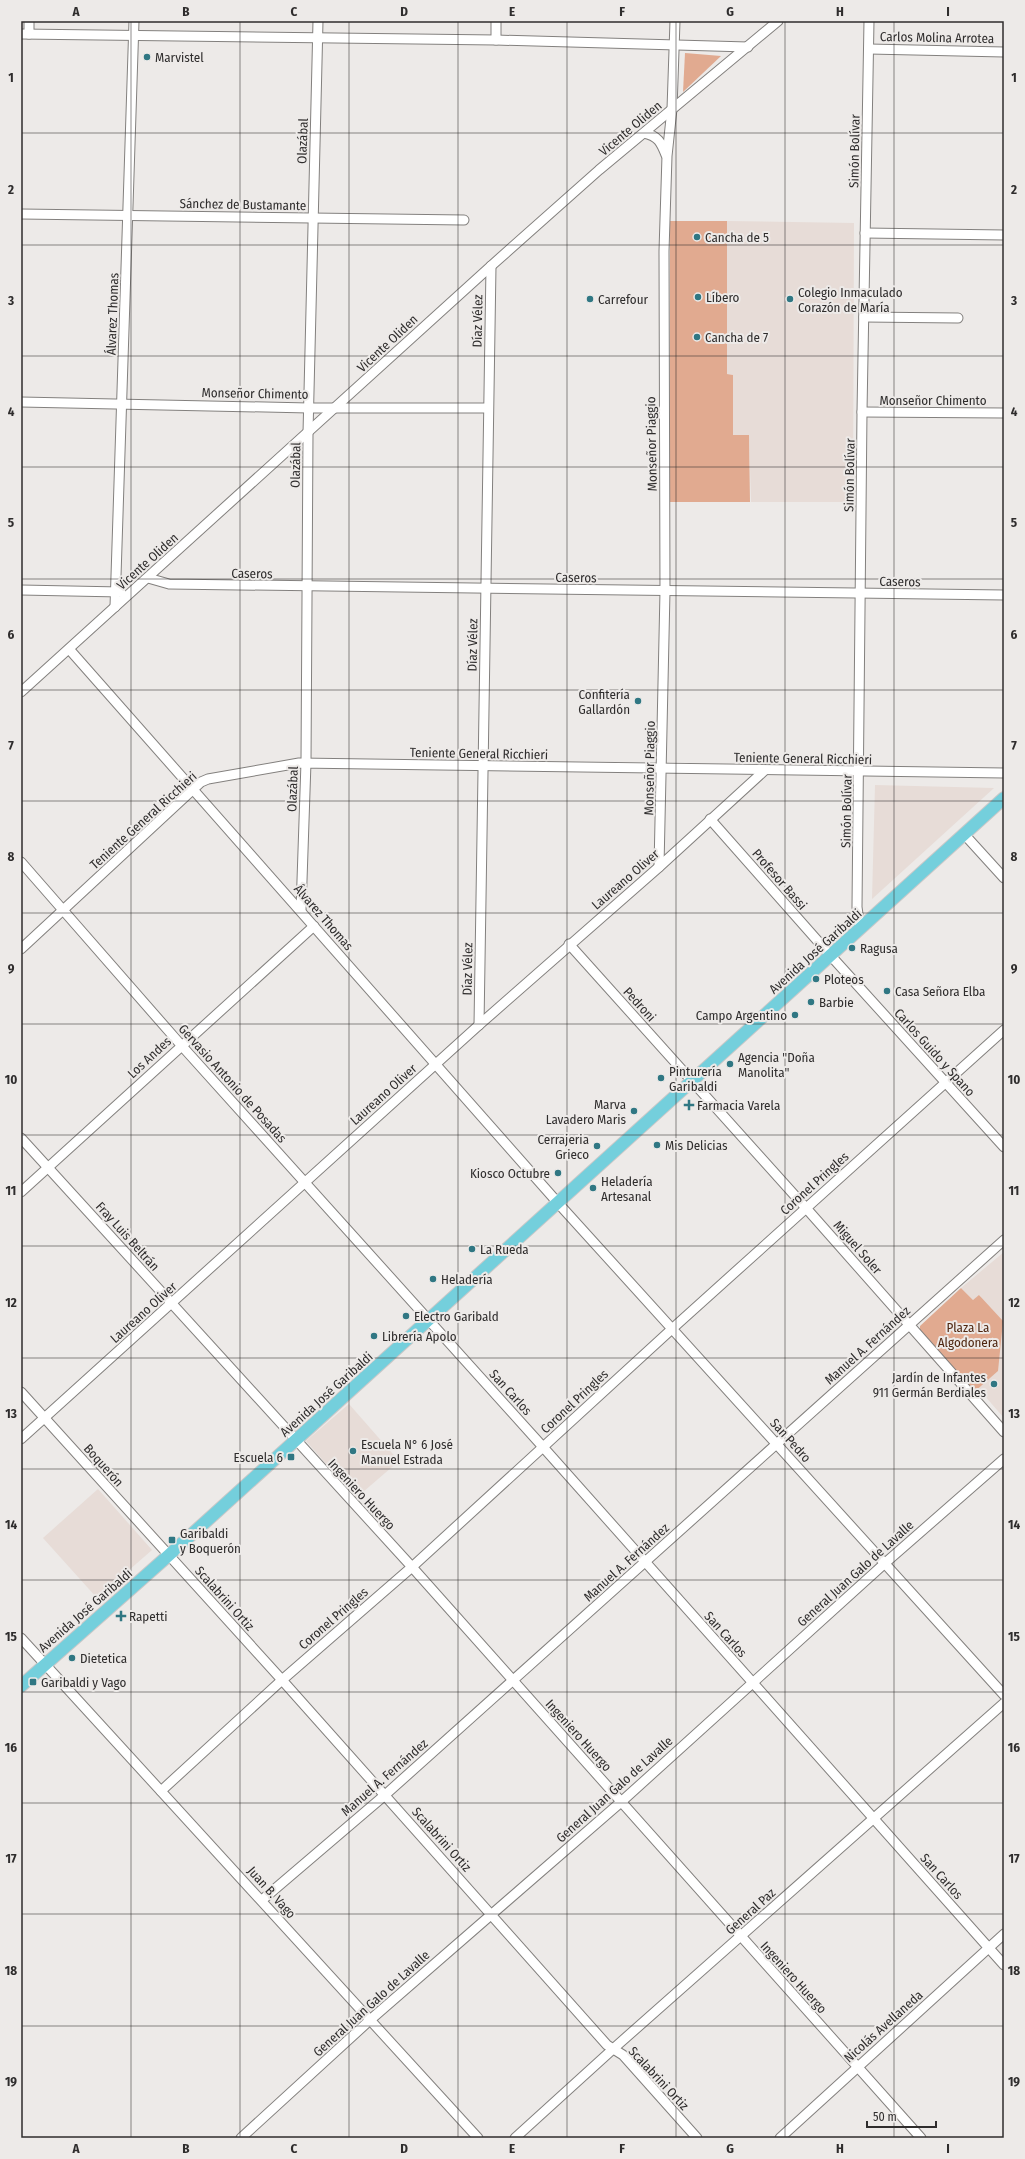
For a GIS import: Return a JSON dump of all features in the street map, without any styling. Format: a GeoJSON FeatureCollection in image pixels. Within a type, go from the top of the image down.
{"type":"FeatureCollection","features":[{"type":"Feature","properties":{"kind":"main road","name":"Avenida José Garibaldi"},"geometry":{"type":"LineString","coordinates":[[21,1686],[169,1555],[1004,798]]}},
{"type":"Feature","properties":{"kind":"street"},"geometry":{"type":"LineString","coordinates":[[29,21],[25,34],[496,40],[748,48]]}},
{"type":"Feature","properties":{"kind":"street","name":"Álvarez Thomas"},"geometry":{"type":"LineString","coordinates":[[115,607],[123,404],[134,21]]}},
{"type":"Feature","properties":{"kind":"street","name":"Olazábal"},"geometry":{"type":"LineString","coordinates":[[301,910],[306,762],[308,433],[312,218],[318,21]]}},
{"type":"Feature","properties":{"kind":"street"},"geometry":{"type":"LineString","coordinates":[[496,21],[496,40]]}},
{"type":"Feature","properties":{"kind":"street","name":"Monseñor Piaggio"},"geometry":{"type":"LineString","coordinates":[[660,867],[665,591],[663,364],[667,156],[672,108],[675,21]]}},
{"type":"Feature","properties":{"kind":"street","name":"Vicente Oliden"},"geometry":{"type":"LineString","coordinates":[[21,692],[337,408],[491,266],[672,108],[748,48],[778,21]]}},
{"type":"Feature","properties":{"kind":"street","name":"Simón Bolívar"},"geometry":{"type":"LineString","coordinates":[[860,929],[857,907],[860,594],[869,21]]}},
{"type":"Feature","properties":{"kind":"street","name":"Carlos Molina Arrotea"},"geometry":{"type":"LineString","coordinates":[[869,49],[1004,52]]}},
{"type":"Feature","properties":{"kind":"street"},"geometry":{"type":"LineString","coordinates":[[644,133],[654,135],[660,140],[667,156]]}},
{"type":"Feature","properties":{"kind":"street","name":"Sánchez de Bustamante"},"geometry":{"type":"LineString","coordinates":[[21,214],[464,220]]}},
{"type":"Feature","properties":{"kind":"street"},"geometry":{"type":"LineString","coordinates":[[865,233],[1004,235]]}},
{"type":"Feature","properties":{"kind":"street","name":"Díaz Vélez"},"geometry":{"type":"LineString","coordinates":[[479,1025],[491,266]]}},
{"type":"Feature","properties":{"kind":"street"},"geometry":{"type":"LineString","coordinates":[[864,317],[958,318]]}},
{"type":"Feature","properties":{"kind":"street","name":"Monseñor Chimento"},"geometry":{"type":"LineString","coordinates":[[21,402],[309,408],[488,408]]}},
{"type":"Feature","properties":{"kind":"street","name":"Monseñor Chimento"},"geometry":{"type":"LineString","coordinates":[[862,412],[1004,413]]}},
{"type":"Feature","properties":{"kind":"street","name":"Caseros"},"geometry":{"type":"LineString","coordinates":[[148,578],[169,584],[307,587],[1004,595]]}},
{"type":"Feature","properties":{"kind":"street"},"geometry":{"type":"LineString","coordinates":[[21,590],[132,591]]}},
{"type":"Feature","properties":{"kind":"street","name":"Álvarez Thomas"},"geometry":{"type":"LineString","coordinates":[[69,649],[192,790],[301,910],[558,1203]]}},
{"type":"Feature","properties":{"kind":"street","name":"Teniente General Ricchieri"},"geometry":{"type":"LineString","coordinates":[[21,949],[65,910],[192,790],[208,779],[306,762],[764,771],[1004,773]]}},
{"type":"Feature","properties":{"kind":"street","name":"Laureano Oliver"},"geometry":{"type":"LineString","coordinates":[[21,1439],[304,1182],[569,944],[660,867],[764,771]]}},
{"type":"Feature","properties":{"kind":"street","name":"Profesor Bassi"},"geometry":{"type":"LineString","coordinates":[[710,820],[830,956]]}},
{"type":"Feature","properties":{"kind":"street"},"geometry":{"type":"LineString","coordinates":[[964,834],[1004,878]]}},
{"type":"Feature","properties":{"kind":"street","name":"Gervasio Antonio de Posadas"},"geometry":{"type":"LineString","coordinates":[[21,862],[65,910],[181,1045],[428,1320]]}},
{"type":"Feature","properties":{"kind":"street","name":"Los Andes"},"geometry":{"type":"LineString","coordinates":[[21,1192],[181,1045],[314,926]]}},
{"type":"Feature","properties":{"kind":"street","name":"Pedroni"},"geometry":{"type":"LineString","coordinates":[[569,944],[691,1081]]}},
{"type":"Feature","properties":{"kind":"street","name":"Carlos Guido y Spano"},"geometry":{"type":"LineString","coordinates":[[830,956],[1004,1147]]}},
{"type":"Feature","properties":{"kind":"street","name":"Coronel Pringles"},"geometry":{"type":"LineString","coordinates":[[161,1791],[282,1680],[412,1567],[673,1328],[1004,1030]]}},
{"type":"Feature","properties":{"kind":"street","name":"Miguel Soler"},"geometry":{"type":"LineString","coordinates":[[691,1081],[806,1208],[1004,1432]]}},
{"type":"Feature","properties":{"kind":"street","name":"Fray Luis Beltrán"},"geometry":{"type":"LineString","coordinates":[[21,1138],[172,1303],[295,1441]]}},
{"type":"Feature","properties":{"kind":"street","name":"San Pedro"},"geometry":{"type":"LineString","coordinates":[[558,1203],[673,1328],[884,1564],[1004,1695]]}},
{"type":"Feature","properties":{"kind":"street","name":"Manuel A. Fernández"},"geometry":{"type":"LineString","coordinates":[[262,1900],[385,1795],[1004,1240]]}},
{"type":"Feature","properties":{"kind":"street","name":"San Carlos"},"geometry":{"type":"LineString","coordinates":[[428,1320],[1004,1965]]}},
{"type":"Feature","properties":{"kind":"street","name":"Boquerón"},"geometry":{"type":"LineString","coordinates":[[21,1392],[169,1555]]}},
{"type":"Feature","properties":{"kind":"street","name":"Ingeniero Huergo"},"geometry":{"type":"LineString","coordinates":[[295,1441],[412,1567],[921,2138]]}},
{"type":"Feature","properties":{"kind":"street","name":"General Juan Galo de Lavalle"},"geometry":{"type":"LineString","coordinates":[[241,2138],[370,2020],[621,1802],[884,1564],[1004,1459]]}},
{"type":"Feature","properties":{"kind":"street","name":"Scalabrini Ortiz"},"geometry":{"type":"LineString","coordinates":[[169,1555],[613,2049],[623,2056],[697,2138]]}},
{"type":"Feature","properties":{"kind":"street","name":"Juan B. Vago"},"geometry":{"type":"LineString","coordinates":[[21,1638],[478,2138]]}},
{"type":"Feature","properties":{"kind":"street","name":"General Paz"},"geometry":{"type":"LineString","coordinates":[[515,2138],[613,2049],[1004,1703]]}},
{"type":"Feature","properties":{"kind":"street","name":"Nicolás Avellaneda"},"geometry":{"type":"LineString","coordinates":[[780,2138],[1004,1934]]}},
{"type":"Feature","properties":{"kind":"shaded area","name":"Colegio Inmaculado Corazón de María"},"geometry":{"type":"Polygon","coordinates":[[[727,221],[854,223],[853,502],[751,502],[749,435],[733,435],[733,375],[727,374],[727,221]]]}},
{"type":"Feature","properties":{"kind":"shaded area"},"geometry":{"type":"Polygon","coordinates":[[[875,785],[994,788],[872,899],[875,785]]]}},
{"type":"Feature","properties":{"kind":"shaded area"},"geometry":{"type":"Polygon","coordinates":[[[1004,1252],[1004,1418],[978,1388],[998,1371],[980,1295],[973,1300],[961,1288],[1004,1252]]]}},
{"type":"Feature","properties":{"kind":"shaded area","name":"Escuela N° 6 José Manuel Estrada"},"geometry":{"type":"Polygon","coordinates":[[[349,1404],[399,1461],[356,1498],[306,1441],[349,1404]]]}},
{"type":"Feature","properties":{"kind":"shaded area"},"geometry":{"type":"Polygon","coordinates":[[[98,1489],[152,1550],[97,1598],[43,1538],[98,1489]]]}},
{"type":"Feature","properties":{"kind":"green space"},"geometry":{"type":"Polygon","coordinates":[[[685,53],[721,56],[683,92],[685,53]]]}},
{"type":"Feature","properties":{"kind":"green space","name":"Líbero"},"geometry":{"type":"Polygon","coordinates":[[[670,221],[727,221],[727,374],[733,375],[733,435],[749,435],[750,502],[670,502],[670,221]]]}},
{"type":"Feature","properties":{"kind":"green space","name":"Plaza La Algodonera"},"geometry":{"type":"Polygon","coordinates":[[[961,1288],[973,1300],[979,1295],[1003,1321],[998,1371],[973,1393],[920,1331],[920,1326],[961,1288]]]}},
{"type":"Feature","properties":{"kind":"place","name":"Marvistel"},"geometry":{"type":"Point","coordinates":[147,57]}},
{"type":"Feature","properties":{"kind":"place","name":"Cancha de 5"},"geometry":{"type":"Point","coordinates":[697,237]}},
{"type":"Feature","properties":{"kind":"place","name":"Líbero"},"geometry":{"type":"Point","coordinates":[698,297]}},
{"type":"Feature","properties":{"kind":"place","name":"Carrefour"},"geometry":{"type":"Point","coordinates":[590,299]}},
{"type":"Feature","properties":{"kind":"place","name":"Colegio Inmaculado Corazón de María"},"geometry":{"type":"Point","coordinates":[790,299]}},
{"type":"Feature","properties":{"kind":"place","name":"Cancha de 7"},"geometry":{"type":"Point","coordinates":[697,337]}},
{"type":"Feature","properties":{"kind":"place","name":"Confitería Gallardón"},"geometry":{"type":"Point","coordinates":[638,701]}},
{"type":"Feature","properties":{"kind":"place","name":"Ragusa"},"geometry":{"type":"Point","coordinates":[852,948]}},
{"type":"Feature","properties":{"kind":"place","name":"Ploteos"},"geometry":{"type":"Point","coordinates":[816,979]}},
{"type":"Feature","properties":{"kind":"place","name":"Casa Señora Elba"},"geometry":{"type":"Point","coordinates":[887,991]}},
{"type":"Feature","properties":{"kind":"place","name":"Barbie"},"geometry":{"type":"Point","coordinates":[811,1002]}},
{"type":"Feature","properties":{"kind":"place","name":"Campo Argentino"},"geometry":{"type":"Point","coordinates":[795,1015]}},
{"type":"Feature","properties":{"kind":"place","name":"Agencia \"Doña Manolita\""},"geometry":{"type":"Point","coordinates":[730,1064]}},
{"type":"Feature","properties":{"kind":"place","name":"Pinturería Garibaldi"},"geometry":{"type":"Point","coordinates":[661,1078]}},
{"type":"Feature","properties":{"kind":"place","name":"Farmacia Varela"},"geometry":{"type":"Point","coordinates":[689,1105]}},
{"type":"Feature","properties":{"kind":"place","name":"Marva Lavadero Maris"},"geometry":{"type":"Point","coordinates":[634,1111]}},
{"type":"Feature","properties":{"kind":"place","name":"Mis Delicias"},"geometry":{"type":"Point","coordinates":[657,1145]}},
{"type":"Feature","properties":{"kind":"place","name":"Cerrajeria Grieco"},"geometry":{"type":"Point","coordinates":[597,1146]}},
{"type":"Feature","properties":{"kind":"place","name":"Kiosco Octubre"},"geometry":{"type":"Point","coordinates":[558,1173]}},
{"type":"Feature","properties":{"kind":"place","name":"Heladería Artesanal"},"geometry":{"type":"Point","coordinates":[593,1188]}},
{"type":"Feature","properties":{"kind":"place","name":"La Rueda"},"geometry":{"type":"Point","coordinates":[472,1249]}},
{"type":"Feature","properties":{"kind":"place","name":"Heladería"},"geometry":{"type":"Point","coordinates":[433,1279]}},
{"type":"Feature","properties":{"kind":"place","name":"Electro Garibald"},"geometry":{"type":"Point","coordinates":[406,1316]}},
{"type":"Feature","properties":{"kind":"place","name":"Librería Apolo"},"geometry":{"type":"Point","coordinates":[374,1336]}},
{"type":"Feature","properties":{"kind":"place","name":"Jardín de Infantes 911 Germán Berdiales"},"geometry":{"type":"Point","coordinates":[994,1384]}},
{"type":"Feature","properties":{"kind":"place","name":"Escuela N° 6 José Manuel Estrada"},"geometry":{"type":"Point","coordinates":[353,1451]}},
{"type":"Feature","properties":{"kind":"place","name":"Escuela 6"},"geometry":{"type":"Point","coordinates":[291,1457]}},
{"type":"Feature","properties":{"kind":"place","name":"Garibaldi y Boquerón"},"geometry":{"type":"Point","coordinates":[172,1540]}},
{"type":"Feature","properties":{"kind":"place","name":"Rapetti"},"geometry":{"type":"Point","coordinates":[121,1616]}},
{"type":"Feature","properties":{"kind":"place","name":"Dietetica"},"geometry":{"type":"Point","coordinates":[72,1658]}},
{"type":"Feature","properties":{"kind":"place","name":"Garibaldi y Vago"},"geometry":{"type":"Point","coordinates":[33,1682]}}]}
